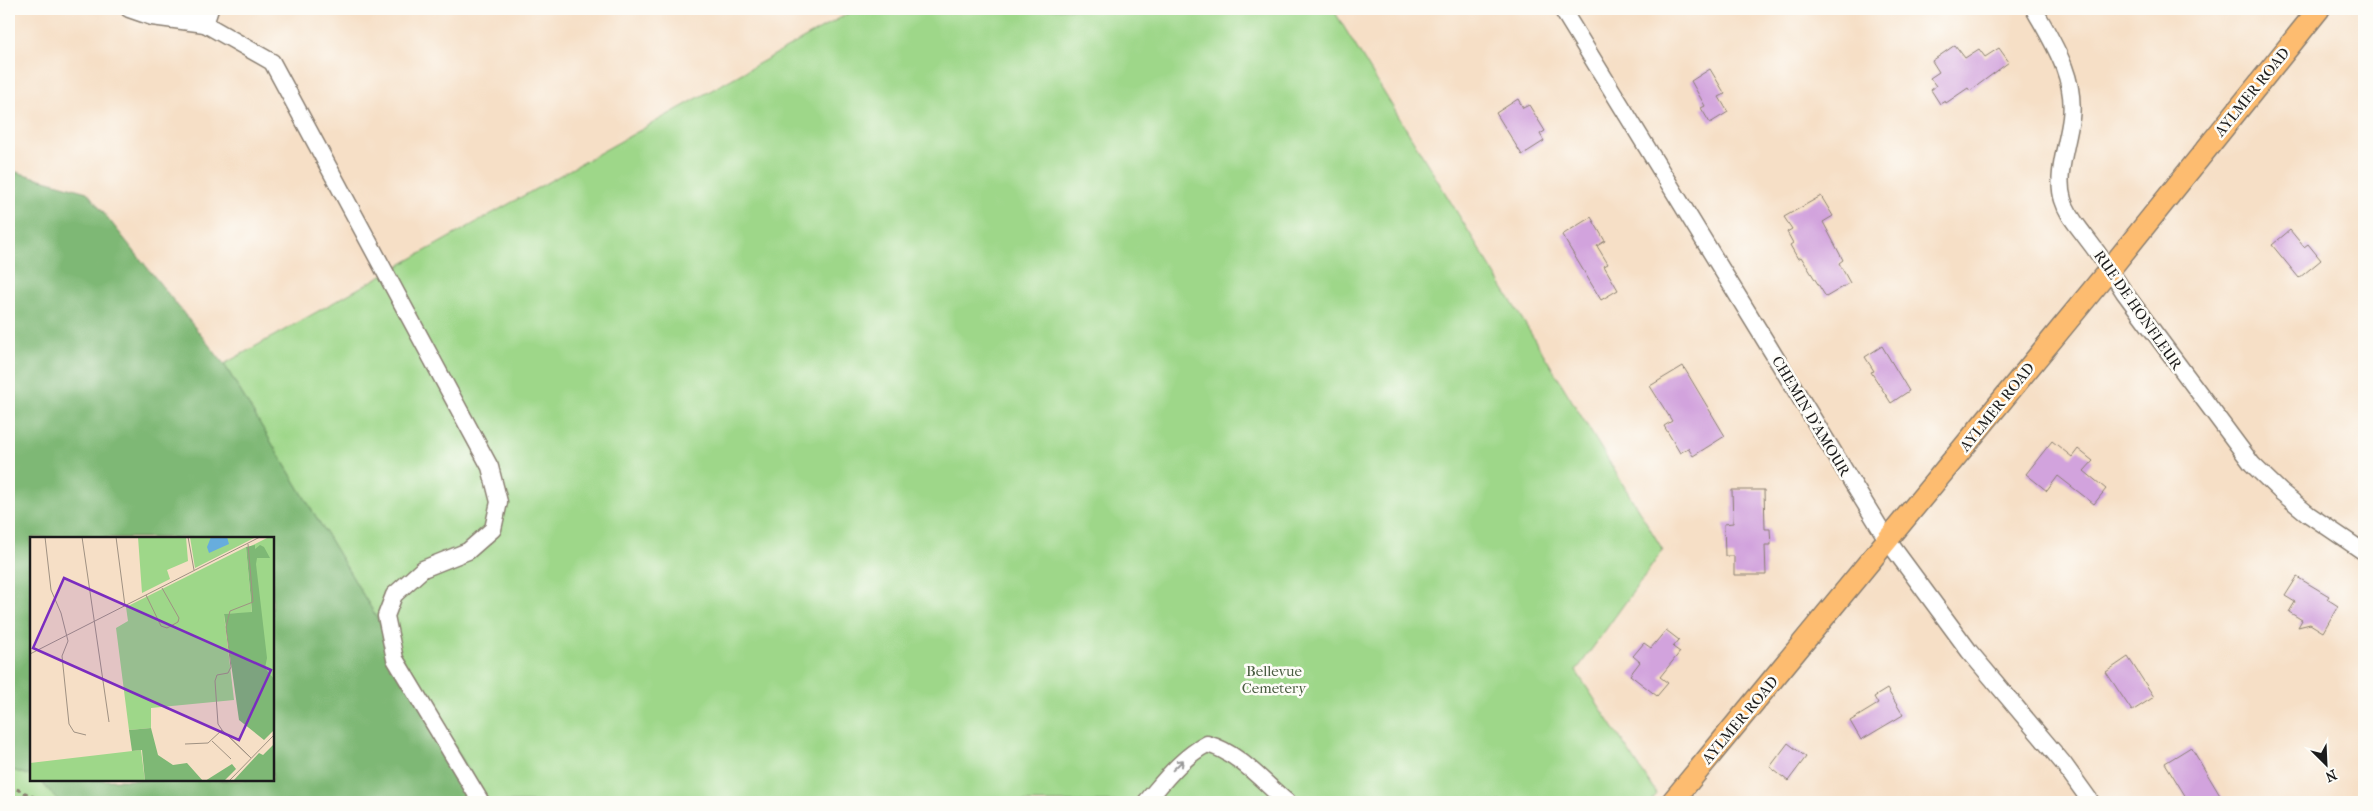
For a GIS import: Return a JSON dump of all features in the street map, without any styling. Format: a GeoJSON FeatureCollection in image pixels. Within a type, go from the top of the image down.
{"type":"FeatureCollection","features":[{"type":"Feature","properties":{"kind":"main road","name":"AYLMER ROAD"},"geometry":{"type":"LineString","coordinates":[[1675,801],[2110,269],[2319,9]]}},
{"type":"Feature","properties":{"kind":"street"},"geometry":{"type":"LineString","coordinates":[[129,9],[152,17],[208,16]]}},
{"type":"Feature","properties":{"kind":"street"},"geometry":{"type":"LineString","coordinates":[[186,9],[208,16],[272,62],[490,467],[499,502],[493,529],[468,551],[423,569],[394,595],[386,616],[395,660],[481,802]]}},
{"type":"Feature","properties":{"kind":"street","name":"CHEMIN D'AMOUR"},"geometry":{"type":"LineString","coordinates":[[1562,9],[1888,541],[1969,651],[2063,763],[2091,802]]}},
{"type":"Feature","properties":{"kind":"street","name":"RUE DE HONFLEUR"},"geometry":{"type":"LineString","coordinates":[[2034,9],[2063,64],[2071,93],[2071,116],[2060,182],[2063,200],[2069,212],[2124,292],[2252,464],[2281,492],[2308,514],[2364,552]]}},
{"type":"Feature","properties":{"kind":"street"},"geometry":{"type":"LineString","coordinates":[[1146,802],[1174,768],[1193,752],[1207,744],[1220,748],[1236,758],[1287,802]]}},
{"type":"Feature","properties":{"kind":"path"},"geometry":{"type":"LineString","coordinates":[[9,787],[20,790],[44,802]]}},
{"type":"Feature","properties":{"kind":"green space","name":"Bellevue Cemetery"},"geometry":{"type":"Polygon","coordinates":[[[856,9],[1333,9],[1663,550],[1576,671],[1657,794],[1650,802],[488,802],[224,364],[856,9]]]}},
{"type":"Feature","properties":{"kind":"green space"},"geometry":{"type":"Polygon","coordinates":[[[9,170],[87,192],[224,364],[488,802],[60,802],[40,781],[274,781],[274,537],[30,537],[30,776],[9,769],[9,170]]]}},
{"type":"Feature","properties":{"kind":"green space"},"geometry":{"type":"Polygon","coordinates":[[[9,742],[30,752],[30,781],[60,781],[72,802],[9,802],[9,742]]]}},
{"type":"Feature","properties":{"kind":"building"},"geometry":{"type":"Polygon","coordinates":[[[1955,45],[1965,58],[1979,49],[1985,57],[1999,48],[2009,62],[1970,91],[1968,88],[1946,103],[1945,101],[1940,104],[1931,90],[1936,86],[1930,78],[1939,72],[1932,61],[1955,45]]]}},
{"type":"Feature","properties":{"kind":"building"},"geometry":{"type":"Polygon","coordinates":[[[1710,69],[1725,94],[1719,97],[1728,112],[1710,123],[1701,108],[1705,106],[1691,81],[1710,69]]]}},
{"type":"Feature","properties":{"kind":"building"},"geometry":{"type":"Polygon","coordinates":[[[1518,99],[1523,108],[1529,105],[1545,131],[1540,134],[1544,141],[1522,155],[1496,113],[1518,99]]]}},
{"type":"Feature","properties":{"kind":"building"},"geometry":{"type":"Polygon","coordinates":[[[1821,196],[1833,216],[1823,222],[1843,260],[1839,263],[1850,283],[1826,297],[1801,257],[1798,259],[1790,245],[1793,243],[1787,232],[1792,229],[1784,217],[1821,196]]]}},
{"type":"Feature","properties":{"kind":"building"},"geometry":{"type":"Polygon","coordinates":[[[1591,217],[1605,241],[1597,246],[1608,264],[1604,266],[1618,290],[1601,300],[1562,235],[1591,217]]]}},
{"type":"Feature","properties":{"kind":"building"},"geometry":{"type":"Polygon","coordinates":[[[2290,230],[2304,247],[2308,244],[2321,260],[2299,278],[2272,245],[2290,230]]]}},
{"type":"Feature","properties":{"kind":"building"},"geometry":{"type":"Polygon","coordinates":[[[1882,346],[1909,391],[1891,403],[1871,372],[1874,371],[1865,357],[1882,346]]]}},
{"type":"Feature","properties":{"kind":"building"},"geometry":{"type":"Polygon","coordinates":[[[1683,366],[1725,436],[1693,456],[1688,448],[1680,453],[1664,426],[1672,421],[1650,386],[1683,366]]]}},
{"type":"Feature","properties":{"kind":"building"},"geometry":{"type":"Polygon","coordinates":[[[2052,441],[2072,457],[2078,449],[2093,461],[2084,471],[2106,489],[2094,504],[2058,476],[2047,491],[2026,474],[2052,441]]]}},
{"type":"Feature","properties":{"kind":"building"},"geometry":{"type":"Polygon","coordinates":[[[1732,490],[1764,490],[1765,529],[1770,529],[1771,545],[1765,545],[1766,575],[1734,575],[1734,556],[1725,556],[1724,524],[1733,523],[1732,490]]]}},
{"type":"Feature","properties":{"kind":"building"},"geometry":{"type":"Polygon","coordinates":[[[2297,577],[2329,596],[2327,599],[2338,606],[2323,632],[2310,624],[2298,627],[2302,620],[2289,612],[2295,602],[2285,596],[2297,577]]]}},
{"type":"Feature","properties":{"kind":"building"},"geometry":{"type":"Polygon","coordinates":[[[1666,630],[1679,640],[1673,647],[1680,652],[1660,677],[1668,683],[1657,696],[1630,675],[1640,662],[1633,656],[1644,643],[1651,648],[1666,630]]]}},
{"type":"Feature","properties":{"kind":"building"},"geometry":{"type":"Polygon","coordinates":[[[2128,657],[2154,697],[2132,711],[2106,672],[2128,657]]]}},
{"type":"Feature","properties":{"kind":"building"},"geometry":{"type":"Polygon","coordinates":[[[1887,689],[1903,715],[1861,740],[1850,721],[1878,704],[1874,697],[1887,689]]]}},
{"type":"Feature","properties":{"kind":"building"},"geometry":{"type":"Polygon","coordinates":[[[1788,743],[1806,757],[1788,781],[1770,767],[1788,743]]]}},
{"type":"Feature","properties":{"kind":"building"},"geometry":{"type":"Polygon","coordinates":[[[2191,747],[2224,802],[2189,802],[2165,763],[2191,747]]]}}]}
